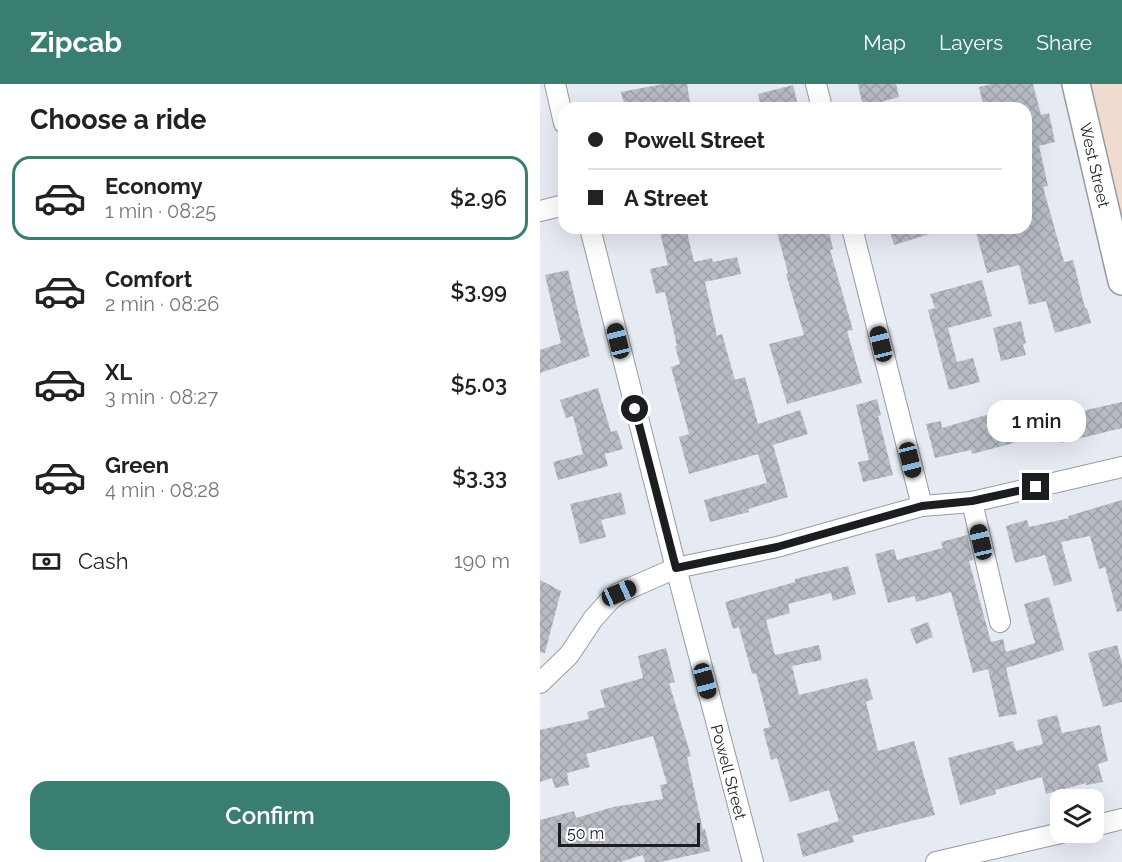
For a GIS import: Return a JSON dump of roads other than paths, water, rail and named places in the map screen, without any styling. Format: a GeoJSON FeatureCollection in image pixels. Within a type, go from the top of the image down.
{"type":"FeatureCollection","features":[{"type":"Feature","properties":{"kind":"street"},"geometry":{"type":"LineString","coordinates":[[555,84],[559,102]]}},
{"type":"Feature","properties":{"kind":"street"},"geometry":{"type":"LineString","coordinates":[[816,84],[820,102]]}},
{"type":"Feature","properties":{"kind":"street","name":"West Street"},"geometry":{"type":"LineString","coordinates":[[1076,84],[1115,223],[1122,281]]}},
{"type":"Feature","properties":{"kind":"street"},"geometry":{"type":"LineString","coordinates":[[540,211],[558,206]]}},
{"type":"Feature","properties":{"kind":"street","name":"Powell Street"},"geometry":{"type":"LineString","coordinates":[[592,234],[753,862]]}},
{"type":"Feature","properties":{"kind":"street"},"geometry":{"type":"LineString","coordinates":[[854,234],[922,506]]}},
{"type":"Feature","properties":{"kind":"street"},"geometry":{"type":"LineString","coordinates":[[540,683],[568,655],[610,600],[619,593],[676,568],[777,547],[922,506],[972,501],[1122,467]]}},
{"type":"Feature","properties":{"kind":"street"},"geometry":{"type":"LineString","coordinates":[[972,501],[1000,622]]}},
{"type":"Feature","properties":{"kind":"street"},"geometry":{"type":"LineString","coordinates":[[1104,824],[1122,819]]}},
{"type":"Feature","properties":{"kind":"street"},"geometry":{"type":"LineString","coordinates":[[936,862],[1050,835]]}}]}
